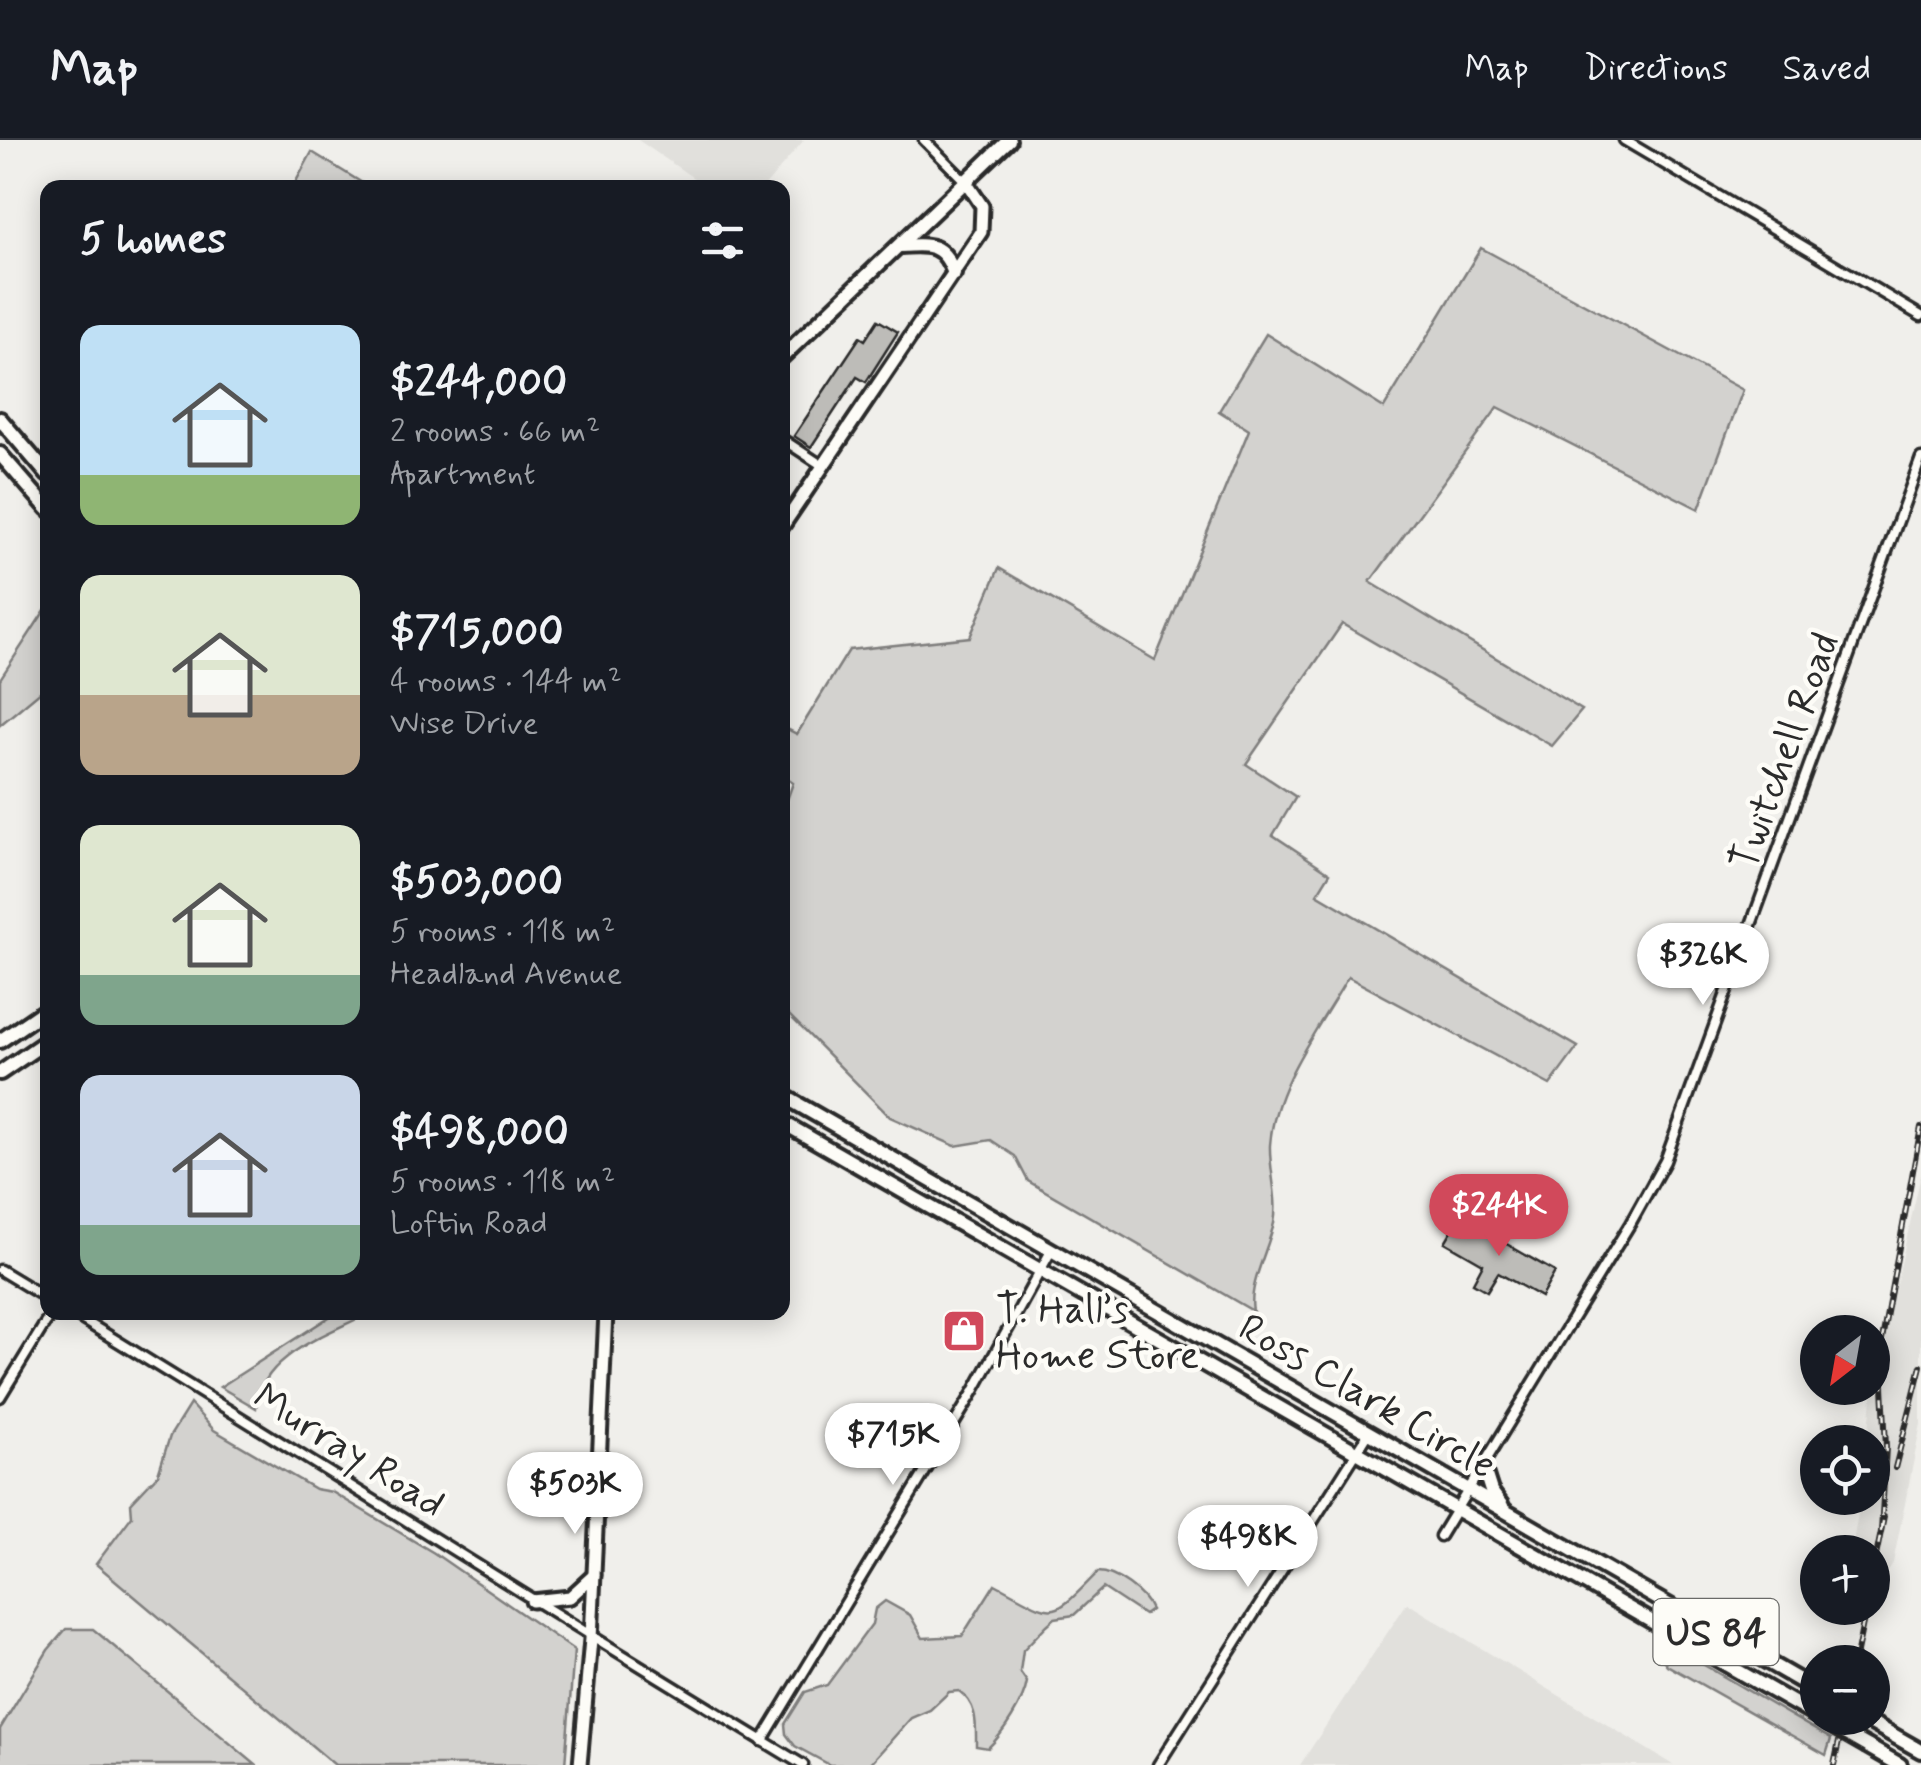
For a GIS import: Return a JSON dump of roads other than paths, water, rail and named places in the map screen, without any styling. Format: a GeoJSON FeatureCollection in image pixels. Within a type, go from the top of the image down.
{"type":"FeatureCollection","features":[{"type":"Feature","properties":{"kind":"main road"},"geometry":{"type":"LineString","coordinates":[[790,349],[1009,140]]}},
{"type":"Feature","properties":{"kind":"main road"},"geometry":{"type":"LineString","coordinates":[[790,516],[984,226],[979,197],[966,182]]}},
{"type":"Feature","properties":{"kind":"main road"},"geometry":{"type":"LineString","coordinates":[[900,246],[936,246],[946,254],[954,274]]}},
{"type":"Feature","properties":{"kind":"main road"},"geometry":{"type":"LineString","coordinates":[[0,419],[40,466]]}},
{"type":"Feature","properties":{"kind":"main road"},"geometry":{"type":"LineString","coordinates":[[0,454],[40,500]]}},
{"type":"Feature","properties":{"kind":"main road"},"geometry":{"type":"LineString","coordinates":[[0,1041],[40,1014]]}},
{"type":"Feature","properties":{"kind":"main road"},"geometry":{"type":"LineString","coordinates":[[0,1073],[40,1046]]}},
{"type":"Feature","properties":{"kind":"main road","name":"Ross Clark Circle"},"geometry":{"type":"LineString","coordinates":[[790,1100],[1800,1681]]}},
{"type":"Feature","properties":{"kind":"main road","name":"Ross Clark Circle"},"geometry":{"type":"LineString","coordinates":[[790,1127],[1800,1707]]}},
{"type":"Feature","properties":{"kind":"main road"},"geometry":{"type":"LineString","coordinates":[[580,1765],[591,1639],[606,1320]]}},
{"type":"Feature","properties":{"kind":"main road"},"geometry":{"type":"LineString","coordinates":[[1482,1463],[1491,1491],[1507,1512]]}},
{"type":"Feature","properties":{"kind":"main road"},"geometry":{"type":"LineString","coordinates":[[532,1601],[570,1596],[594,1574]]}},
{"type":"Feature","properties":{"kind":"main road"},"geometry":{"type":"LineString","coordinates":[[1890,1733],[1921,1751]]}},
{"type":"Feature","properties":{"kind":"main road","name":"Ross Clark Circle"},"geometry":{"type":"LineString","coordinates":[[1847,1735],[1900,1765]]}},
{"type":"Feature","properties":{"kind":"street"},"geometry":{"type":"LineString","coordinates":[[924,140],[966,182]]}},
{"type":"Feature","properties":{"kind":"street"},"geometry":{"type":"LineString","coordinates":[[1624,140],[1921,316]]}},
{"type":"Feature","properties":{"kind":"street"},"geometry":{"type":"LineString","coordinates":[[790,444],[823,466]]}},
{"type":"Feature","properties":{"kind":"street","name":"Twitchell Road"},"geometry":{"type":"LineString","coordinates":[[1440,1536],[1665,1160],[1921,458]]}},
{"type":"Feature","properties":{"kind":"street"},"geometry":{"type":"LineString","coordinates":[[762,1741],[974,1391],[1052,1252]]}},
{"type":"Feature","properties":{"kind":"street"},"geometry":{"type":"LineString","coordinates":[[0,1270],[40,1294]]}},
{"type":"Feature","properties":{"kind":"street"},"geometry":{"type":"LineString","coordinates":[[0,1397],[47,1320]]}},
{"type":"Feature","properties":{"kind":"street","name":"Murray Road"},"geometry":{"type":"LineString","coordinates":[[83,1320],[412,1522],[591,1639],[802,1765]]}},
{"type":"Feature","properties":{"kind":"street"},"geometry":{"type":"LineString","coordinates":[[1158,1765],[1369,1433]]}},
{"type":"Feature","properties":{"kind":"railway"},"geometry":{"type":"LineString","coordinates":[[1881,1532],[1886,1447],[1881,1345],[1921,1127]]}},
{"type":"Feature","properties":{"kind":"railway"},"geometry":{"type":"LineString","coordinates":[[1895,1468],[1921,1366]]}},
{"type":"Feature","properties":{"kind":"railway"},"geometry":{"type":"LineString","coordinates":[[1880,1535],[1884,1517]]}},
{"type":"Feature","properties":{"kind":"railway"},"geometry":{"type":"LineString","coordinates":[[1858,1645],[1863,1625]]}},
{"type":"Feature","properties":{"kind":"railway"},"geometry":{"type":"LineString","coordinates":[[1834,1765],[1840,1735]]}},
{"type":"Feature","properties":{"kind":"place","name":"T. Hall’s Home Store"},"geometry":{"type":"Point","coordinates":[964,1331]}}]}
